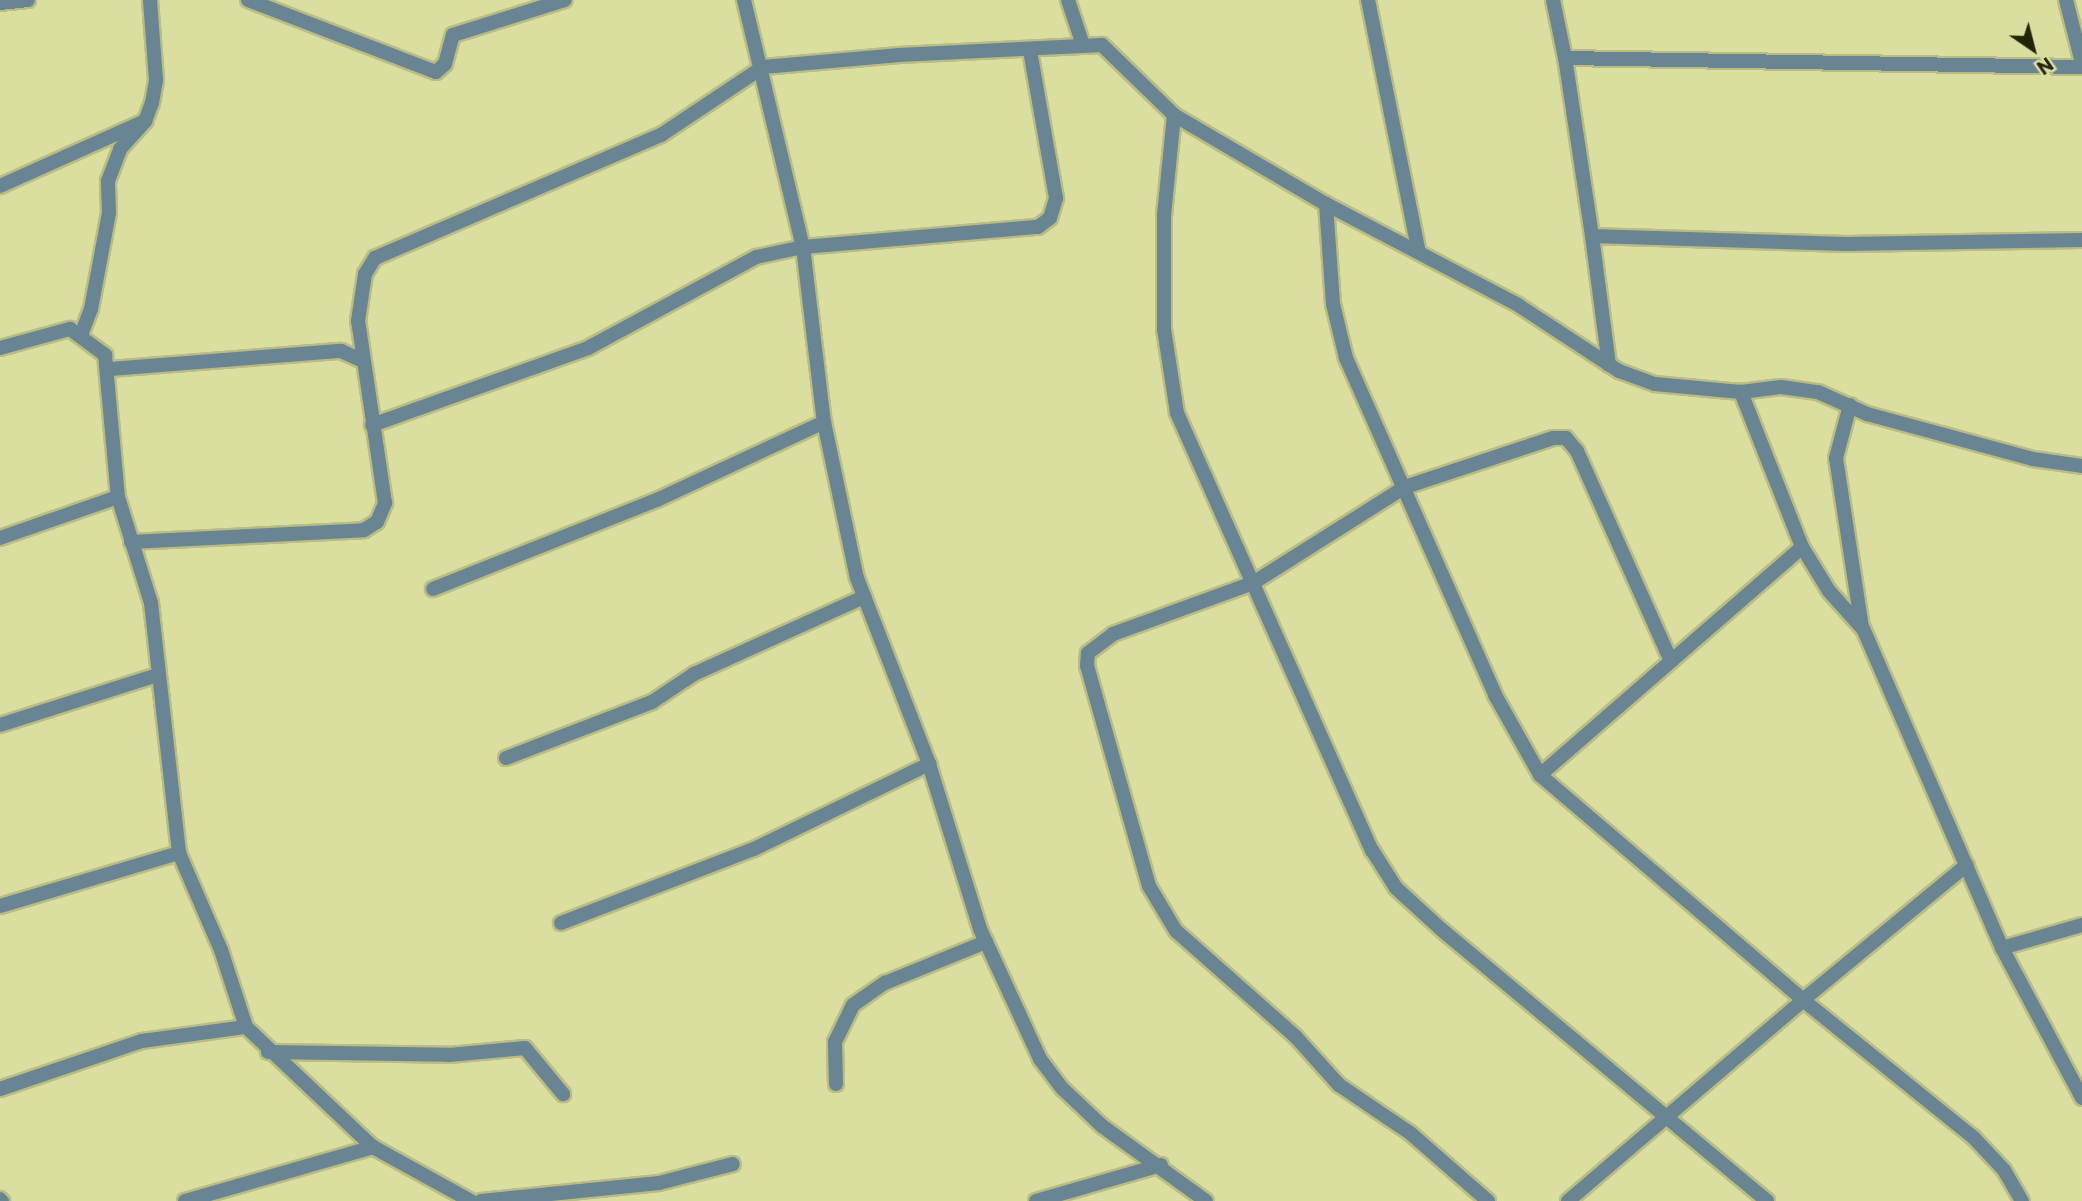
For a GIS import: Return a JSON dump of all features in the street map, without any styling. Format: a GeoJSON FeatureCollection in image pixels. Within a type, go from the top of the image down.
{"type":"FeatureCollection","features":[{"type":"Feature","properties":{"kind":"street"},"geometry":{"type":"LineString","coordinates":[[0,3],[28,0]]}},
{"type":"Feature","properties":{"kind":"street"},"geometry":{"type":"LineString","coordinates":[[81,335],[92,309],[109,213],[108,181],[120,149],[145,121],[156,80],[150,0]]}},
{"type":"Feature","properties":{"kind":"street"},"geometry":{"type":"LineString","coordinates":[[248,0],[436,72],[445,64],[453,35],[565,0]]}},
{"type":"Feature","properties":{"kind":"street"},"geometry":{"type":"LineString","coordinates":[[744,0],[763,67],[803,247],[824,422],[864,597],[929,764],[986,942],[1040,1059],[1063,1089],[1102,1126],[1161,1165],[1206,1201]]}},
{"type":"Feature","properties":{"kind":"street"},"geometry":{"type":"LineString","coordinates":[[1068,0],[1082,42]]}},
{"type":"Feature","properties":{"kind":"street"},"geometry":{"type":"LineString","coordinates":[[1368,0],[1419,252]]}},
{"type":"Feature","properties":{"kind":"street"},"geometry":{"type":"LineString","coordinates":[[1553,0],[1565,58],[1609,365]]}},
{"type":"Feature","properties":{"kind":"street"},"geometry":{"type":"LineString","coordinates":[[1565,58],[2082,65],[2066,0]]}},
{"type":"Feature","properties":{"kind":"street"},"geometry":{"type":"LineString","coordinates":[[131,542],[364,530],[377,522],[385,503],[358,321],[365,274],[375,258],[661,135],[763,67],[958,50],[1030,50],[1082,42],[1113,52],[1174,115],[1326,204],[1518,305],[1609,365],[1655,384],[1741,392],[1781,387],[1818,392],[1867,414],[2033,459],[2082,466]]}},
{"type":"Feature","properties":{"kind":"street"},"geometry":{"type":"LineString","coordinates":[[372,425],[588,348],[756,257],[803,247],[1038,227],[1050,218],[1056,198],[1030,50]]}},
{"type":"Feature","properties":{"kind":"street"},"geometry":{"type":"LineString","coordinates":[[1174,115],[1164,216],[1167,372],[1199,468],[1254,583],[1372,850],[1396,888],[1664,1117],[1768,1201]]}},
{"type":"Feature","properties":{"kind":"street"},"geometry":{"type":"LineString","coordinates":[[0,186],[145,121]]}},
{"type":"Feature","properties":{"kind":"street"},"geometry":{"type":"LineString","coordinates":[[1326,204],[1333,304],[1346,358],[1495,695],[1540,775],[1802,1000],[1973,1137],[2004,1170],[2022,1201]]}},
{"type":"Feature","properties":{"kind":"street"},"geometry":{"type":"LineString","coordinates":[[1592,236],[1846,244],[2082,240]]}},
{"type":"Feature","properties":{"kind":"street"},"geometry":{"type":"LineString","coordinates":[[0,348],[43,333],[70,329],[105,355],[110,369],[108,412],[118,497],[151,603],[179,853],[221,950],[246,1027],[268,1052],[373,1147],[471,1201]]}},
{"type":"Feature","properties":{"kind":"street"},"geometry":{"type":"LineString","coordinates":[[110,369],[341,351],[363,361]]}},
{"type":"Feature","properties":{"kind":"street"},"geometry":{"type":"LineString","coordinates":[[1741,392],[1802,547],[1829,591],[1863,629]]}},
{"type":"Feature","properties":{"kind":"street"},"geometry":{"type":"LineString","coordinates":[[1850,405],[1836,458],[1863,629],[2002,948],[2082,1098]]}},
{"type":"Feature","properties":{"kind":"street"},"geometry":{"type":"LineString","coordinates":[[433,589],[656,500],[824,422]]}},
{"type":"Feature","properties":{"kind":"street"},"geometry":{"type":"LineString","coordinates":[[1488,1201],[1410,1133],[1339,1084],[1296,1037],[1176,932],[1149,886],[1087,666],[1088,653],[1113,634],[1254,583],[1405,487],[1566,438],[1577,451],[1671,661]]}},
{"type":"Feature","properties":{"kind":"street"},"geometry":{"type":"LineString","coordinates":[[0,538],[118,497]]}},
{"type":"Feature","properties":{"kind":"street"},"geometry":{"type":"LineString","coordinates":[[1540,775],[1802,547]]}},
{"type":"Feature","properties":{"kind":"street"},"geometry":{"type":"LineString","coordinates":[[506,758],[652,702],[694,674],[864,597]]}},
{"type":"Feature","properties":{"kind":"street"},"geometry":{"type":"LineString","coordinates":[[0,725],[158,675]]}},
{"type":"Feature","properties":{"kind":"street"},"geometry":{"type":"LineString","coordinates":[[561,923],[754,849],[929,764]]}},
{"type":"Feature","properties":{"kind":"street"},"geometry":{"type":"LineString","coordinates":[[0,906],[179,853]]}},
{"type":"Feature","properties":{"kind":"street"},"geometry":{"type":"LineString","coordinates":[[1568,1201],[1802,1000],[1967,865]]}},
{"type":"Feature","properties":{"kind":"street"},"geometry":{"type":"LineString","coordinates":[[2002,948],[2082,925]]}},
{"type":"Feature","properties":{"kind":"street"},"geometry":{"type":"LineString","coordinates":[[836,1084],[835,1042],[853,1005],[885,983],[986,942]]}},
{"type":"Feature","properties":{"kind":"street"},"geometry":{"type":"LineString","coordinates":[[0,1089],[142,1041],[246,1027]]}},
{"type":"Feature","properties":{"kind":"street"},"geometry":{"type":"LineString","coordinates":[[268,1052],[449,1055],[525,1048],[563,1094]]}},
{"type":"Feature","properties":{"kind":"street"},"geometry":{"type":"LineString","coordinates":[[186,1201],[373,1147]]}},
{"type":"Feature","properties":{"kind":"street"},"geometry":{"type":"LineString","coordinates":[[481,1201],[659,1183],[733,1164]]}},
{"type":"Feature","properties":{"kind":"street"},"geometry":{"type":"LineString","coordinates":[[1036,1201],[1161,1165]]}}]}
